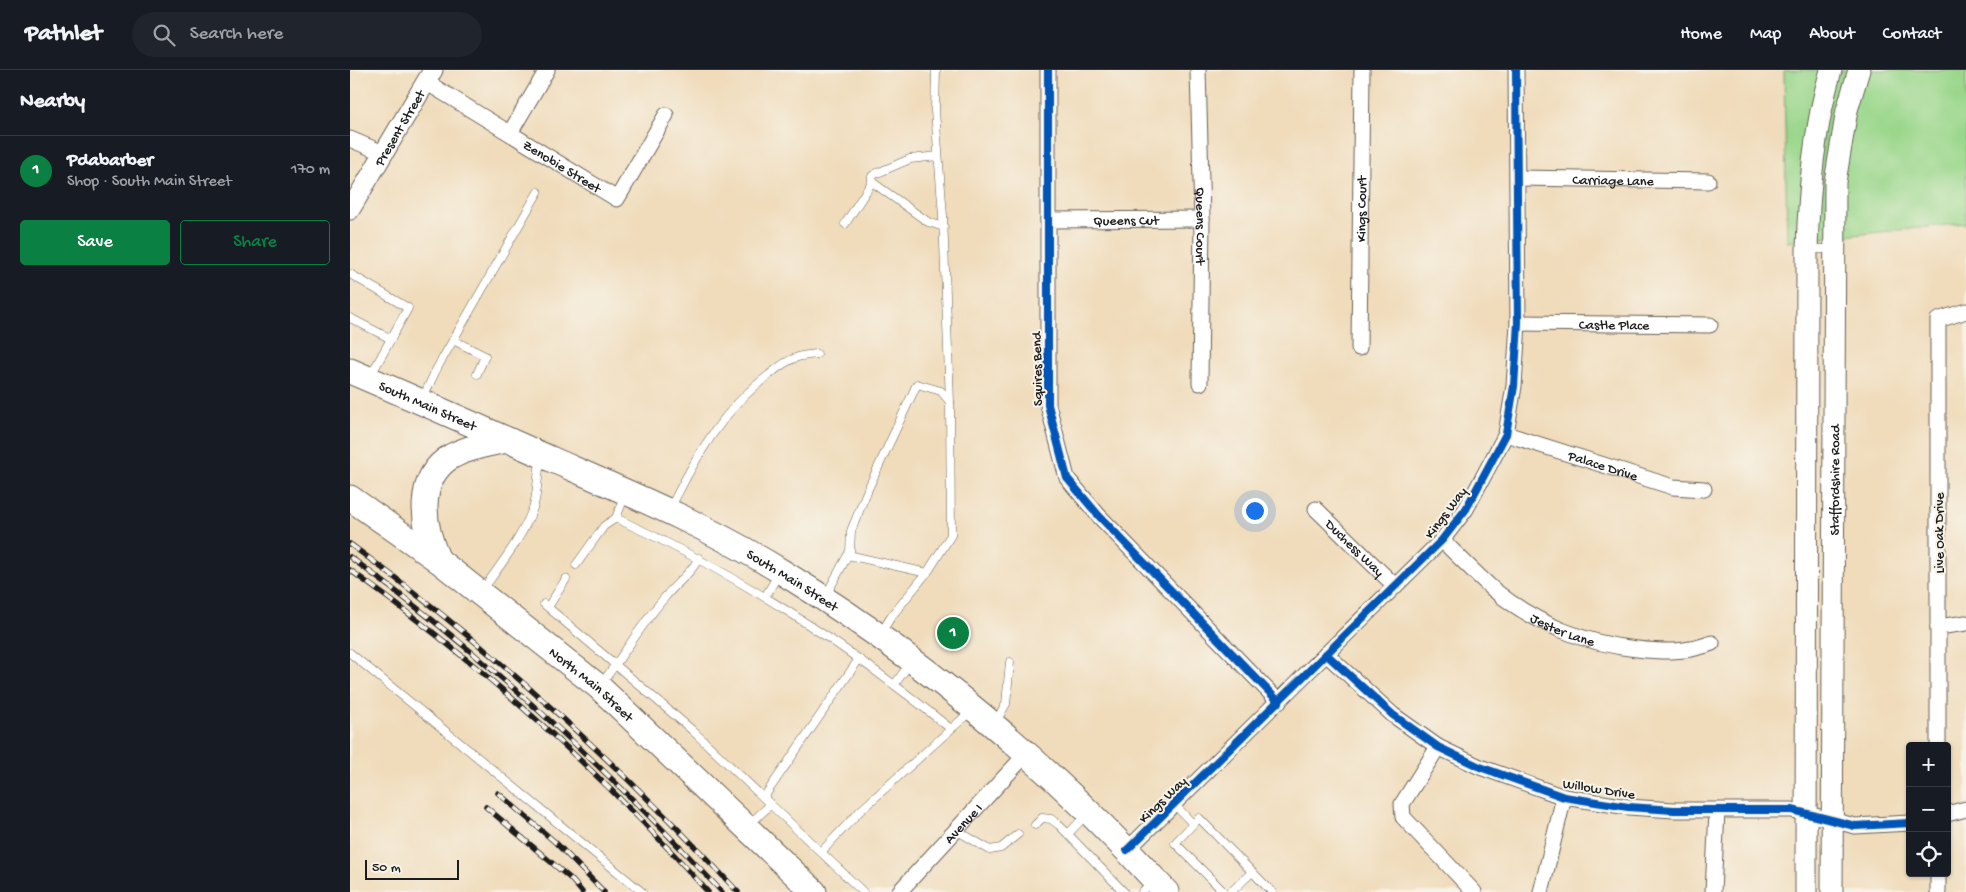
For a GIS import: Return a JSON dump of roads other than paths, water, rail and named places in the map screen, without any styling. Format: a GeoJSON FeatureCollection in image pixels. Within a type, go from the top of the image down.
{"type":"FeatureCollection","features":[{"type":"Feature","properties":{"kind":"highway","name":"South Main Street"},"geometry":{"type":"LineString","coordinates":[[360,375],[669,510],[780,571],[824,599],[913,659],[1027,753],[1128,850],[1154,888]]}},
{"type":"Feature","properties":{"kind":"highway"},"geometry":{"type":"LineString","coordinates":[[438,560],[428,538],[424,513],[426,493],[436,470],[451,457],[476,446],[508,440]]}},
{"type":"Feature","properties":{"kind":"highway","name":"North Main Street"},"geometry":{"type":"LineString","coordinates":[[350,498],[438,560],[599,687],[814,892]]}},
{"type":"Feature","properties":{"kind":"main road","name":"Staffordshire Road"},"geometry":{"type":"LineString","coordinates":[[1806,892],[1807,249],[1809,184],[1821,105],[1831,70]]}},
{"type":"Feature","properties":{"kind":"main road","name":"Staffordshire Road"},"geometry":{"type":"LineString","coordinates":[[1832,892],[1835,182],[1847,110],[1859,70]]}},
{"type":"Feature","properties":{"kind":"street"},"geometry":{"type":"LineString","coordinates":[[510,133],[547,70]]}},
{"type":"Feature","properties":{"kind":"street","name":"Squires Bend"},"geometry":{"type":"LineString","coordinates":[[1048,70],[1048,405],[1067,478],[1099,516],[1279,702]]}},
{"type":"Feature","properties":{"kind":"street","name":"Queens Court"},"geometry":{"type":"LineString","coordinates":[[1198,70],[1202,219],[1200,383]]}},
{"type":"Feature","properties":{"kind":"street","name":"Kings Court"},"geometry":{"type":"LineString","coordinates":[[1359,348],[1362,70]]}},
{"type":"Feature","properties":{"kind":"street","name":"Kings Way"},"geometry":{"type":"LineString","coordinates":[[1128,850],[1279,702],[1394,585],[1442,540],[1466,509],[1506,434],[1514,386],[1518,323],[1516,70]]}},
{"type":"Feature","properties":{"kind":"street","name":"Zenobie Street"},"geometry":{"type":"LineString","coordinates":[[430,76],[510,133],[617,199],[666,115]]}},
{"type":"Feature","properties":{"kind":"street","name":"Present Street"},"geometry":{"type":"LineString","coordinates":[[350,210],[430,76]]}},
{"type":"Feature","properties":{"kind":"street"},"geometry":{"type":"LineString","coordinates":[[350,139],[383,153]]}},
{"type":"Feature","properties":{"kind":"street","name":"Carriage Lane"},"geometry":{"type":"LineString","coordinates":[[1518,178],[1708,180]]}},
{"type":"Feature","properties":{"kind":"street","name":"Queens Cut"},"geometry":{"type":"LineString","coordinates":[[1048,220],[1202,219]]}},
{"type":"Feature","properties":{"kind":"street","name":"Live Oak Drive"},"geometry":{"type":"LineString","coordinates":[[1938,742],[1938,320],[1966,312]]}},
{"type":"Feature","properties":{"kind":"street","name":"Castle Place"},"geometry":{"type":"LineString","coordinates":[[1518,323],[1710,325]]}},
{"type":"Feature","properties":{"kind":"street","name":"Palace Drive"},"geometry":{"type":"LineString","coordinates":[[1506,434],[1673,487],[1704,489]]}},
{"type":"Feature","properties":{"kind":"street","name":"Duchess Way"},"geometry":{"type":"LineString","coordinates":[[1316,509],[1394,585]]}},
{"type":"Feature","properties":{"kind":"street","name":"Jester Lane"},"geometry":{"type":"LineString","coordinates":[[1442,540],[1495,590],[1516,606],[1574,636],[1610,646],[1671,653],[1695,650],[1712,643]]}},
{"type":"Feature","properties":{"kind":"street"},"geometry":{"type":"LineString","coordinates":[[1938,627],[1966,623]]}},
{"type":"Feature","properties":{"kind":"street","name":"Willow Drive"},"geometry":{"type":"LineString","coordinates":[[1326,654],[1393,715],[1438,747],[1480,767],[1564,797],[1628,807],[1717,811],[1792,810],[1855,826],[1906,823]]}},
{"type":"Feature","properties":{"kind":"street"},"geometry":{"type":"LineString","coordinates":[[1438,747],[1402,804],[1403,817],[1474,892]]}},
{"type":"Feature","properties":{"kind":"street","name":"Avenue I"},"geometry":{"type":"LineString","coordinates":[[899,892],[1027,753]]}},
{"type":"Feature","properties":{"kind":"street"},"geometry":{"type":"LineString","coordinates":[[1541,892],[1564,797]]}},
{"type":"Feature","properties":{"kind":"street"},"geometry":{"type":"LineString","coordinates":[[1951,813],[1966,808]]}},
{"type":"Feature","properties":{"kind":"street"},"geometry":{"type":"LineString","coordinates":[[1714,892],[1717,811]]}},
{"type":"Feature","properties":{"kind":"street"},"geometry":{"type":"LineString","coordinates":[[1938,877],[1938,892]]}},
{"type":"Feature","properties":{"kind":"lane"},"geometry":{"type":"LineString","coordinates":[[880,636],[891,617],[926,573],[951,535],[950,402],[944,227],[935,111],[936,70]]}},
{"type":"Feature","properties":{"kind":"lane"},"geometry":{"type":"LineString","coordinates":[[845,224],[872,182],[872,176],[910,159],[938,156]]}},
{"type":"Feature","properties":{"kind":"lane"},"geometry":{"type":"LineString","coordinates":[[872,182],[928,222],[944,227]]}},
{"type":"Feature","properties":{"kind":"lane"},"geometry":{"type":"LineString","coordinates":[[421,402],[453,340],[538,192]]}},
{"type":"Feature","properties":{"kind":"lane"},"geometry":{"type":"LineString","coordinates":[[1807,249],[1834,249]]}},
{"type":"Feature","properties":{"kind":"lane"},"geometry":{"type":"LineString","coordinates":[[350,274],[408,308],[391,339],[360,375]]}},
{"type":"Feature","properties":{"kind":"lane"},"geometry":{"type":"LineString","coordinates":[[350,318],[391,339]]}},
{"type":"Feature","properties":{"kind":"lane"},"geometry":{"type":"LineString","coordinates":[[453,340],[485,356],[477,374]]}},
{"type":"Feature","properties":{"kind":"lane"},"geometry":{"type":"LineString","coordinates":[[669,510],[704,446],[731,409],[754,385],[780,366],[796,357],[817,354]]}},
{"type":"Feature","properties":{"kind":"lane"},"geometry":{"type":"LineString","coordinates":[[824,599],[848,555],[851,531],[868,489],[917,384],[941,391],[950,402]]}},
{"type":"Feature","properties":{"kind":"lane"},"geometry":{"type":"LineString","coordinates":[[480,595],[521,534],[534,506],[537,476],[542,455]]}},
{"type":"Feature","properties":{"kind":"lane"},"geometry":{"type":"LineString","coordinates":[[576,565],[604,526],[616,518],[627,492]]}},
{"type":"Feature","properties":{"kind":"lane"},"geometry":{"type":"LineString","coordinates":[[616,518],[699,558],[765,597],[859,658],[951,729]]}},
{"type":"Feature","properties":{"kind":"lane"},"geometry":{"type":"LineString","coordinates":[[848,555],[926,573]]}},
{"type":"Feature","properties":{"kind":"lane"},"geometry":{"type":"LineString","coordinates":[[599,687],[653,612],[667,594],[692,570],[699,558]]}},
{"type":"Feature","properties":{"kind":"lane"},"geometry":{"type":"LineString","coordinates":[[765,597],[780,571]]}},
{"type":"Feature","properties":{"kind":"lane"},"geometry":{"type":"LineString","coordinates":[[566,579],[546,606],[692,730],[863,892]]}},
{"type":"Feature","properties":{"kind":"lane"},"geometry":{"type":"LineString","coordinates":[[350,653],[642,892]]}},
{"type":"Feature","properties":{"kind":"lane"},"geometry":{"type":"LineString","coordinates":[[764,797],[859,658]]}},
{"type":"Feature","properties":{"kind":"lane"},"geometry":{"type":"LineString","coordinates":[[895,684],[913,659]]}},
{"type":"Feature","properties":{"kind":"lane"},"geometry":{"type":"LineString","coordinates":[[994,725],[1006,704],[1010,662]]}},
{"type":"Feature","properties":{"kind":"lane"},"geometry":{"type":"LineString","coordinates":[[821,852],[860,811],[974,708]]}},
{"type":"Feature","properties":{"kind":"lane"},"geometry":{"type":"LineString","coordinates":[[747,827],[771,804]]}},
{"type":"Feature","properties":{"kind":"lane"},"geometry":{"type":"LineString","coordinates":[[1174,804],[1193,824]]}},
{"type":"Feature","properties":{"kind":"lane"},"geometry":{"type":"LineString","coordinates":[[1069,833],[1089,811]]}},
{"type":"Feature","properties":{"kind":"lane"},"geometry":{"type":"LineString","coordinates":[[1035,826],[1042,818],[1051,819],[1069,833],[1124,892]]}},
{"type":"Feature","properties":{"kind":"lane"},"geometry":{"type":"LineString","coordinates":[[1224,892],[1175,843],[1199,818],[1272,892]]}},
{"type":"Feature","properties":{"kind":"lane"},"geometry":{"type":"LineString","coordinates":[[956,830],[990,850],[1001,848],[1018,834]]}},
{"type":"Feature","properties":{"kind":"lane"},"geometry":{"type":"LineString","coordinates":[[1231,892],[1252,872]]}},
{"type":"Feature","properties":{"kind":"railway"},"geometry":{"type":"LineString","coordinates":[[350,544],[453,624],[552,709],[647,798],[738,892]]}},
{"type":"Feature","properties":{"kind":"railway"},"geometry":{"type":"LineString","coordinates":[[350,557],[449,634],[544,716],[635,802],[722,892]]}},
{"type":"Feature","properties":{"kind":"railway"},"geometry":{"type":"LineString","coordinates":[[350,570],[446,643],[538,721],[626,805],[708,892]]}},
{"type":"Feature","properties":{"kind":"railway"},"geometry":{"type":"LineString","coordinates":[[498,793],[555,842],[604,892]]}},
{"type":"Feature","properties":{"kind":"railway"},"geometry":{"type":"LineString","coordinates":[[486,807],[571,879],[582,892]]}},
{"type":"Feature","properties":{"kind":"place","name":"Pdabarber"},"geometry":{"type":"Point","coordinates":[953,633]}}]}
